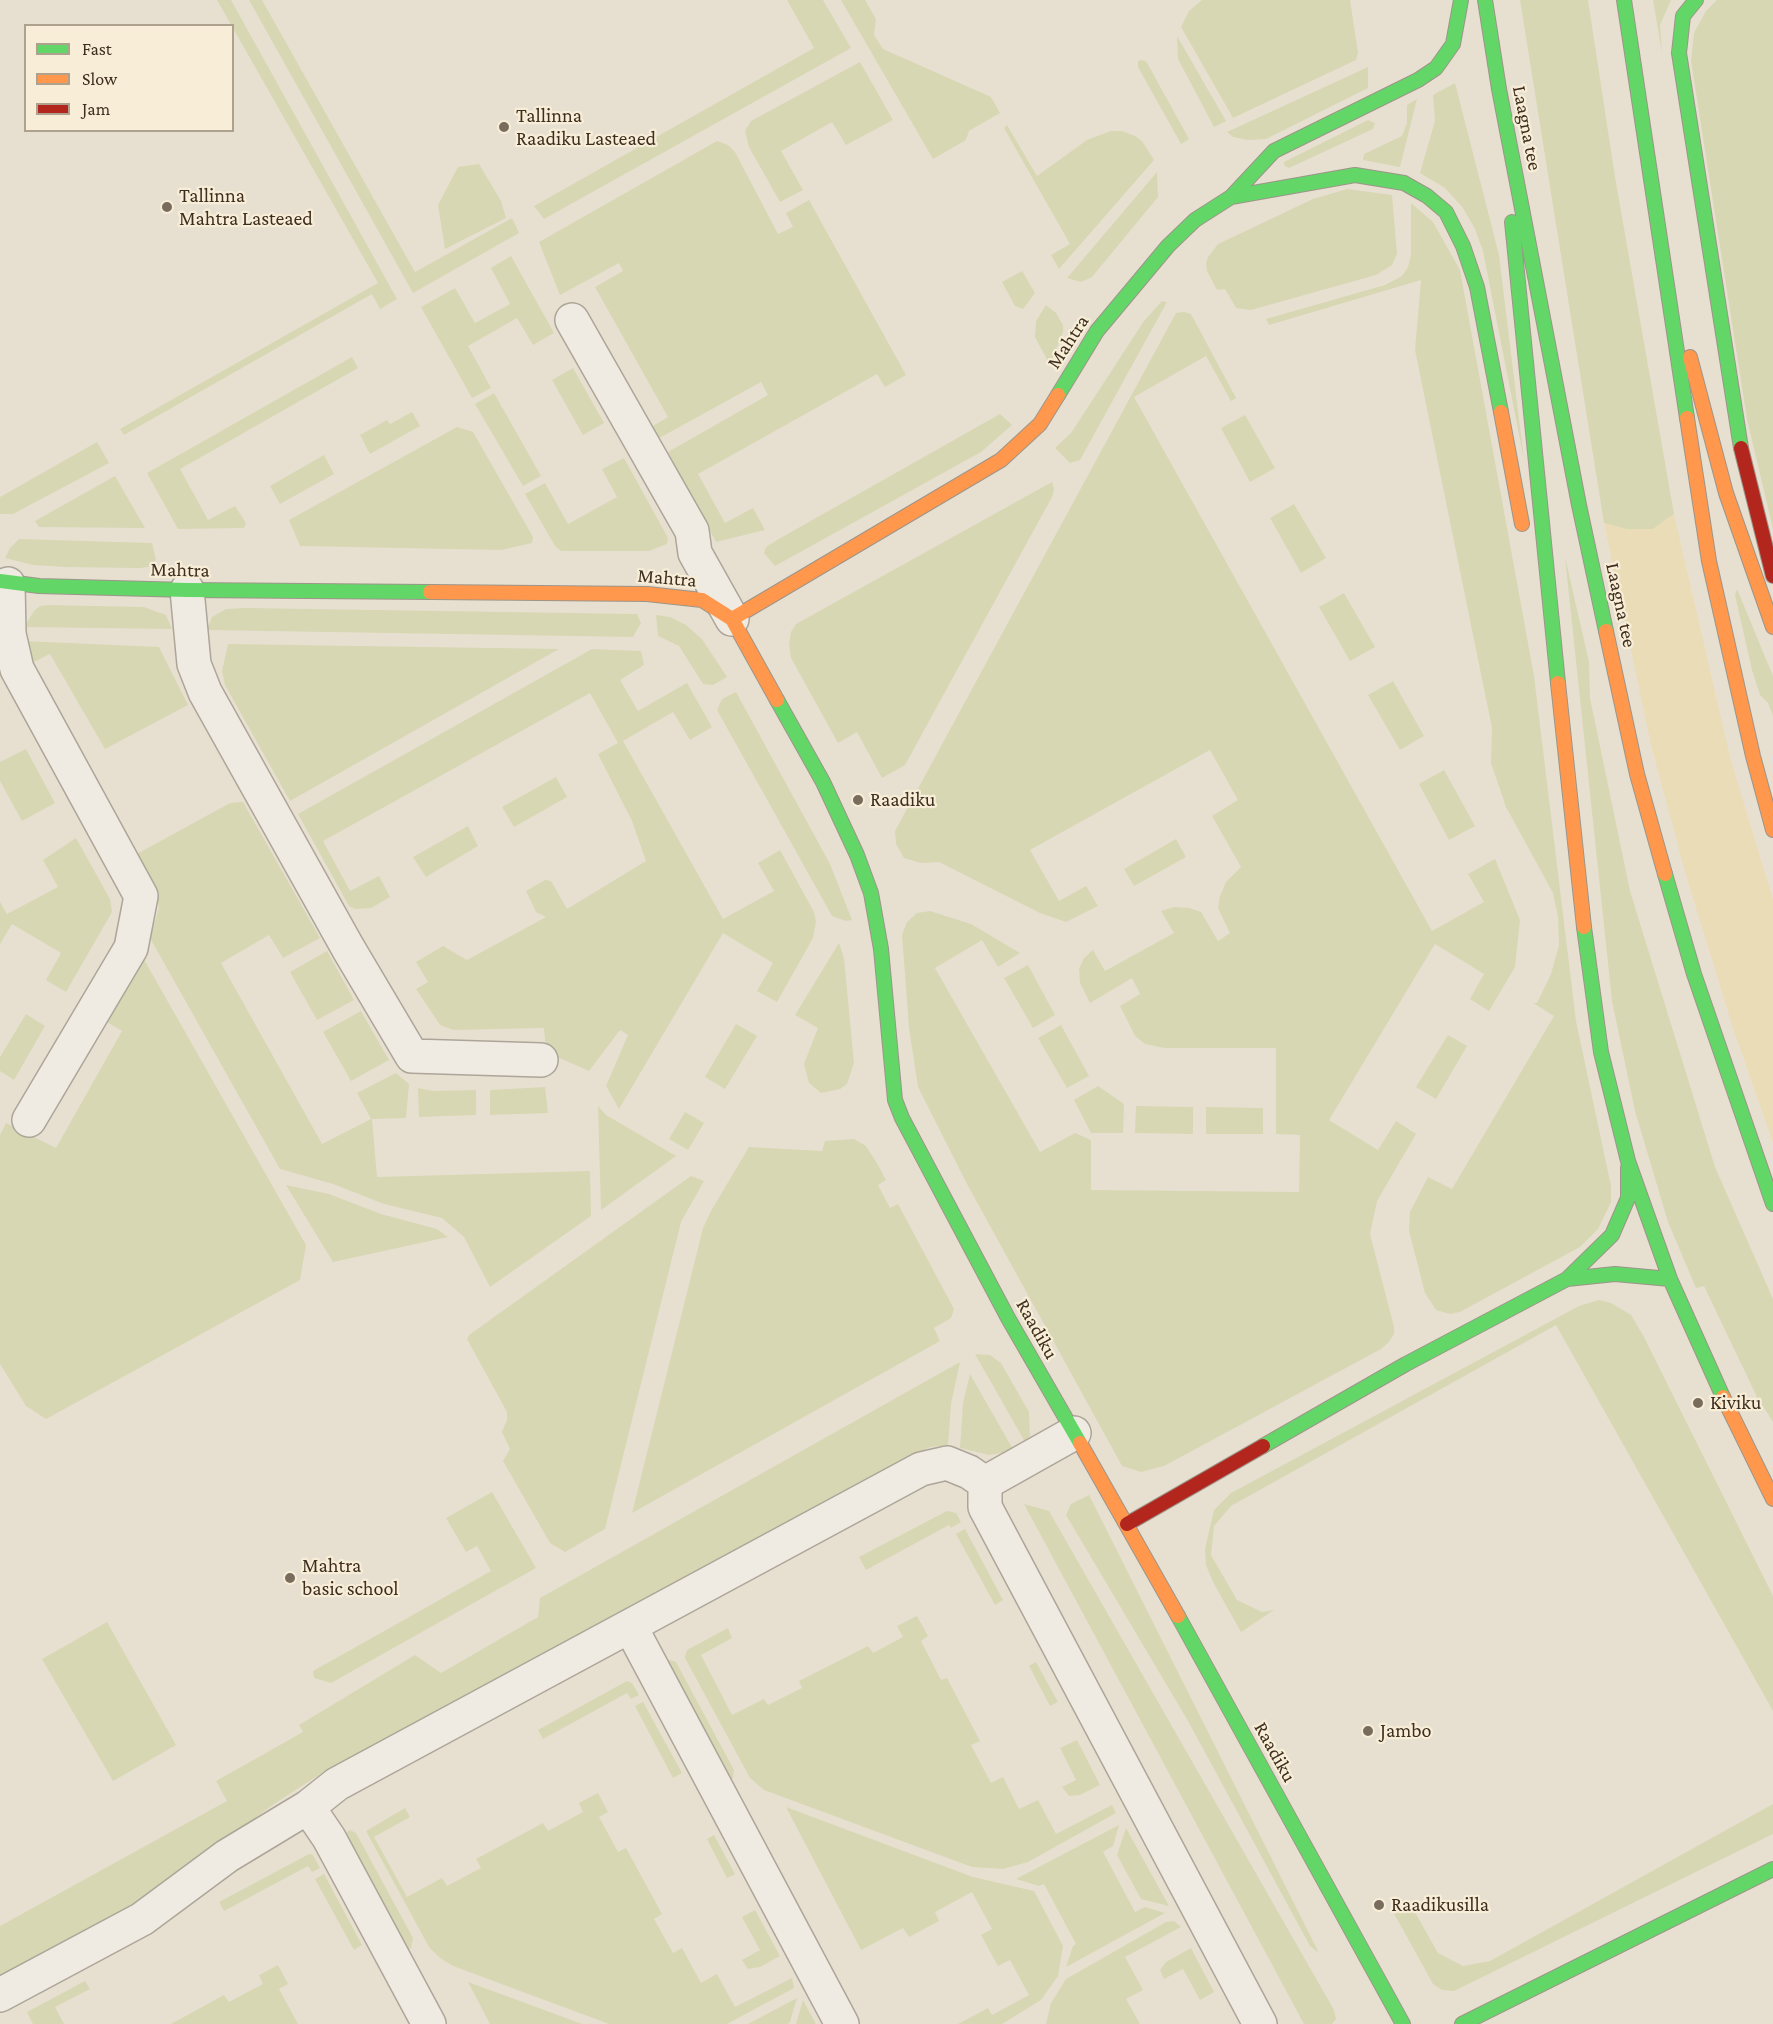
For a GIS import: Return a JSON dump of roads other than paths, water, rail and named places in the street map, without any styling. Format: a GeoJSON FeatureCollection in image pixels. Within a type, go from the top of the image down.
{"type":"FeatureCollection","features":[{"type":"Feature","properties":{"kind":"street"},"geometry":{"type":"LineString","coordinates":[[1231,197],[1274,151],[1418,80],[1436,68],[1453,44],[1461,0]]}},
{"type":"Feature","properties":{"kind":"street","name":"Laagna tee"},"geometry":{"type":"LineString","coordinates":[[1485,0],[1499,89],[1579,505],[1637,774],[1694,974],[1773,1204]]}},
{"type":"Feature","properties":{"kind":"street"},"geometry":{"type":"LineString","coordinates":[[1624,0],[1709,561],[1753,756],[1773,830]]}},
{"type":"Feature","properties":{"kind":"street"},"geometry":{"type":"LineString","coordinates":[[1696,0],[1683,16],[1678,52],[1736,426],[1773,576]]}},
{"type":"Feature","properties":{"kind":"street"},"geometry":{"type":"LineString","coordinates":[[1499,89],[1562,732],[1590,980],[1601,1052],[1628,1161],[1670,1279],[1716,1382],[1772,1494]]}},
{"type":"Feature","properties":{"kind":"street"},"geometry":{"type":"LineString","coordinates":[[1231,197],[1355,175],[1404,183],[1427,196],[1446,212],[1463,246],[1477,287],[1524,533]]}},
{"type":"Feature","properties":{"kind":"street","name":"Mahtra"},"geometry":{"type":"LineString","coordinates":[[4,582],[187,590],[647,594],[702,600],[732,619],[1001,460],[1040,424],[1097,331],[1126,292],[1188,227],[1231,197]]}},
{"type":"Feature","properties":{"kind":"street"},"geometry":{"type":"LineString","coordinates":[[1659,240],[1726,493],[1773,627]]}},
{"type":"Feature","properties":{"kind":"street"},"geometry":{"type":"LineString","coordinates":[[572,320],[692,531],[695,553],[732,619]]}},
{"type":"Feature","properties":{"kind":"street"},"geometry":{"type":"LineString","coordinates":[[1533,579],[1562,732]]}},
{"type":"Feature","properties":{"kind":"street"},"geometry":{"type":"LineString","coordinates":[[4,582],[9,634],[17,669],[141,896],[131,948],[29,1120]]}},
{"type":"Feature","properties":{"kind":"street"},"geometry":{"type":"LineString","coordinates":[[187,590],[194,664],[205,692],[348,948],[412,1056],[542,1060]]}},
{"type":"Feature","properties":{"kind":"street","name":"Raadiku"},"geometry":{"type":"LineString","coordinates":[[732,619],[824,782],[857,855],[871,893],[881,949],[895,1100],[902,1118],[1008,1318],[1127,1524],[1402,2024]]}},
{"type":"Feature","properties":{"kind":"street"},"geometry":{"type":"LineString","coordinates":[[1127,1524],[1406,1364],[1567,1279],[1612,1235],[1628,1198],[1628,1161]]}},
{"type":"Feature","properties":{"kind":"street"},"geometry":{"type":"LineString","coordinates":[[1567,1279],[1624,1274],[1670,1279]]}},
{"type":"Feature","properties":{"kind":"street"},"geometry":{"type":"LineString","coordinates":[[985,1483],[1074,1433]]}},
{"type":"Feature","properties":{"kind":"street"},"geometry":{"type":"LineString","coordinates":[[0,1995],[142,1919],[227,1856],[308,1807],[337,1784],[921,1469],[947,1463],[969,1472],[985,1483]]}},
{"type":"Feature","properties":{"kind":"street"},"geometry":{"type":"LineString","coordinates":[[985,1483],[985,1507],[1260,2024]]}},
{"type":"Feature","properties":{"kind":"street"},"geometry":{"type":"LineString","coordinates":[[630,1626],[842,2024]]}},
{"type":"Feature","properties":{"kind":"street"},"geometry":{"type":"LineString","coordinates":[[308,1807],[329,1839],[429,2024]]}},
{"type":"Feature","properties":{"kind":"street"},"geometry":{"type":"LineString","coordinates":[[1462,2024],[1773,1869]]}},
{"type":"Feature","properties":{"kind":"place","name":"Tallinna Raadiku Lasteaed"},"geometry":{"type":"Point","coordinates":[504,127]}},
{"type":"Feature","properties":{"kind":"place","name":"Tallinna Mahtra Lasteaed"},"geometry":{"type":"Point","coordinates":[167,207]}},
{"type":"Feature","properties":{"kind":"place","name":"Raadiku"},"geometry":{"type":"Point","coordinates":[858,800]}},
{"type":"Feature","properties":{"kind":"place","name":"Kiviku"},"geometry":{"type":"Point","coordinates":[1698,1403]}},
{"type":"Feature","properties":{"kind":"place","name":"Mahtra basic school"},"geometry":{"type":"Point","coordinates":[290,1578]}},
{"type":"Feature","properties":{"kind":"place","name":"Jambo"},"geometry":{"type":"Point","coordinates":[1368,1731]}},
{"type":"Feature","properties":{"kind":"place","name":"Raadikusilla"},"geometry":{"type":"Point","coordinates":[1379,1905]}}]}
